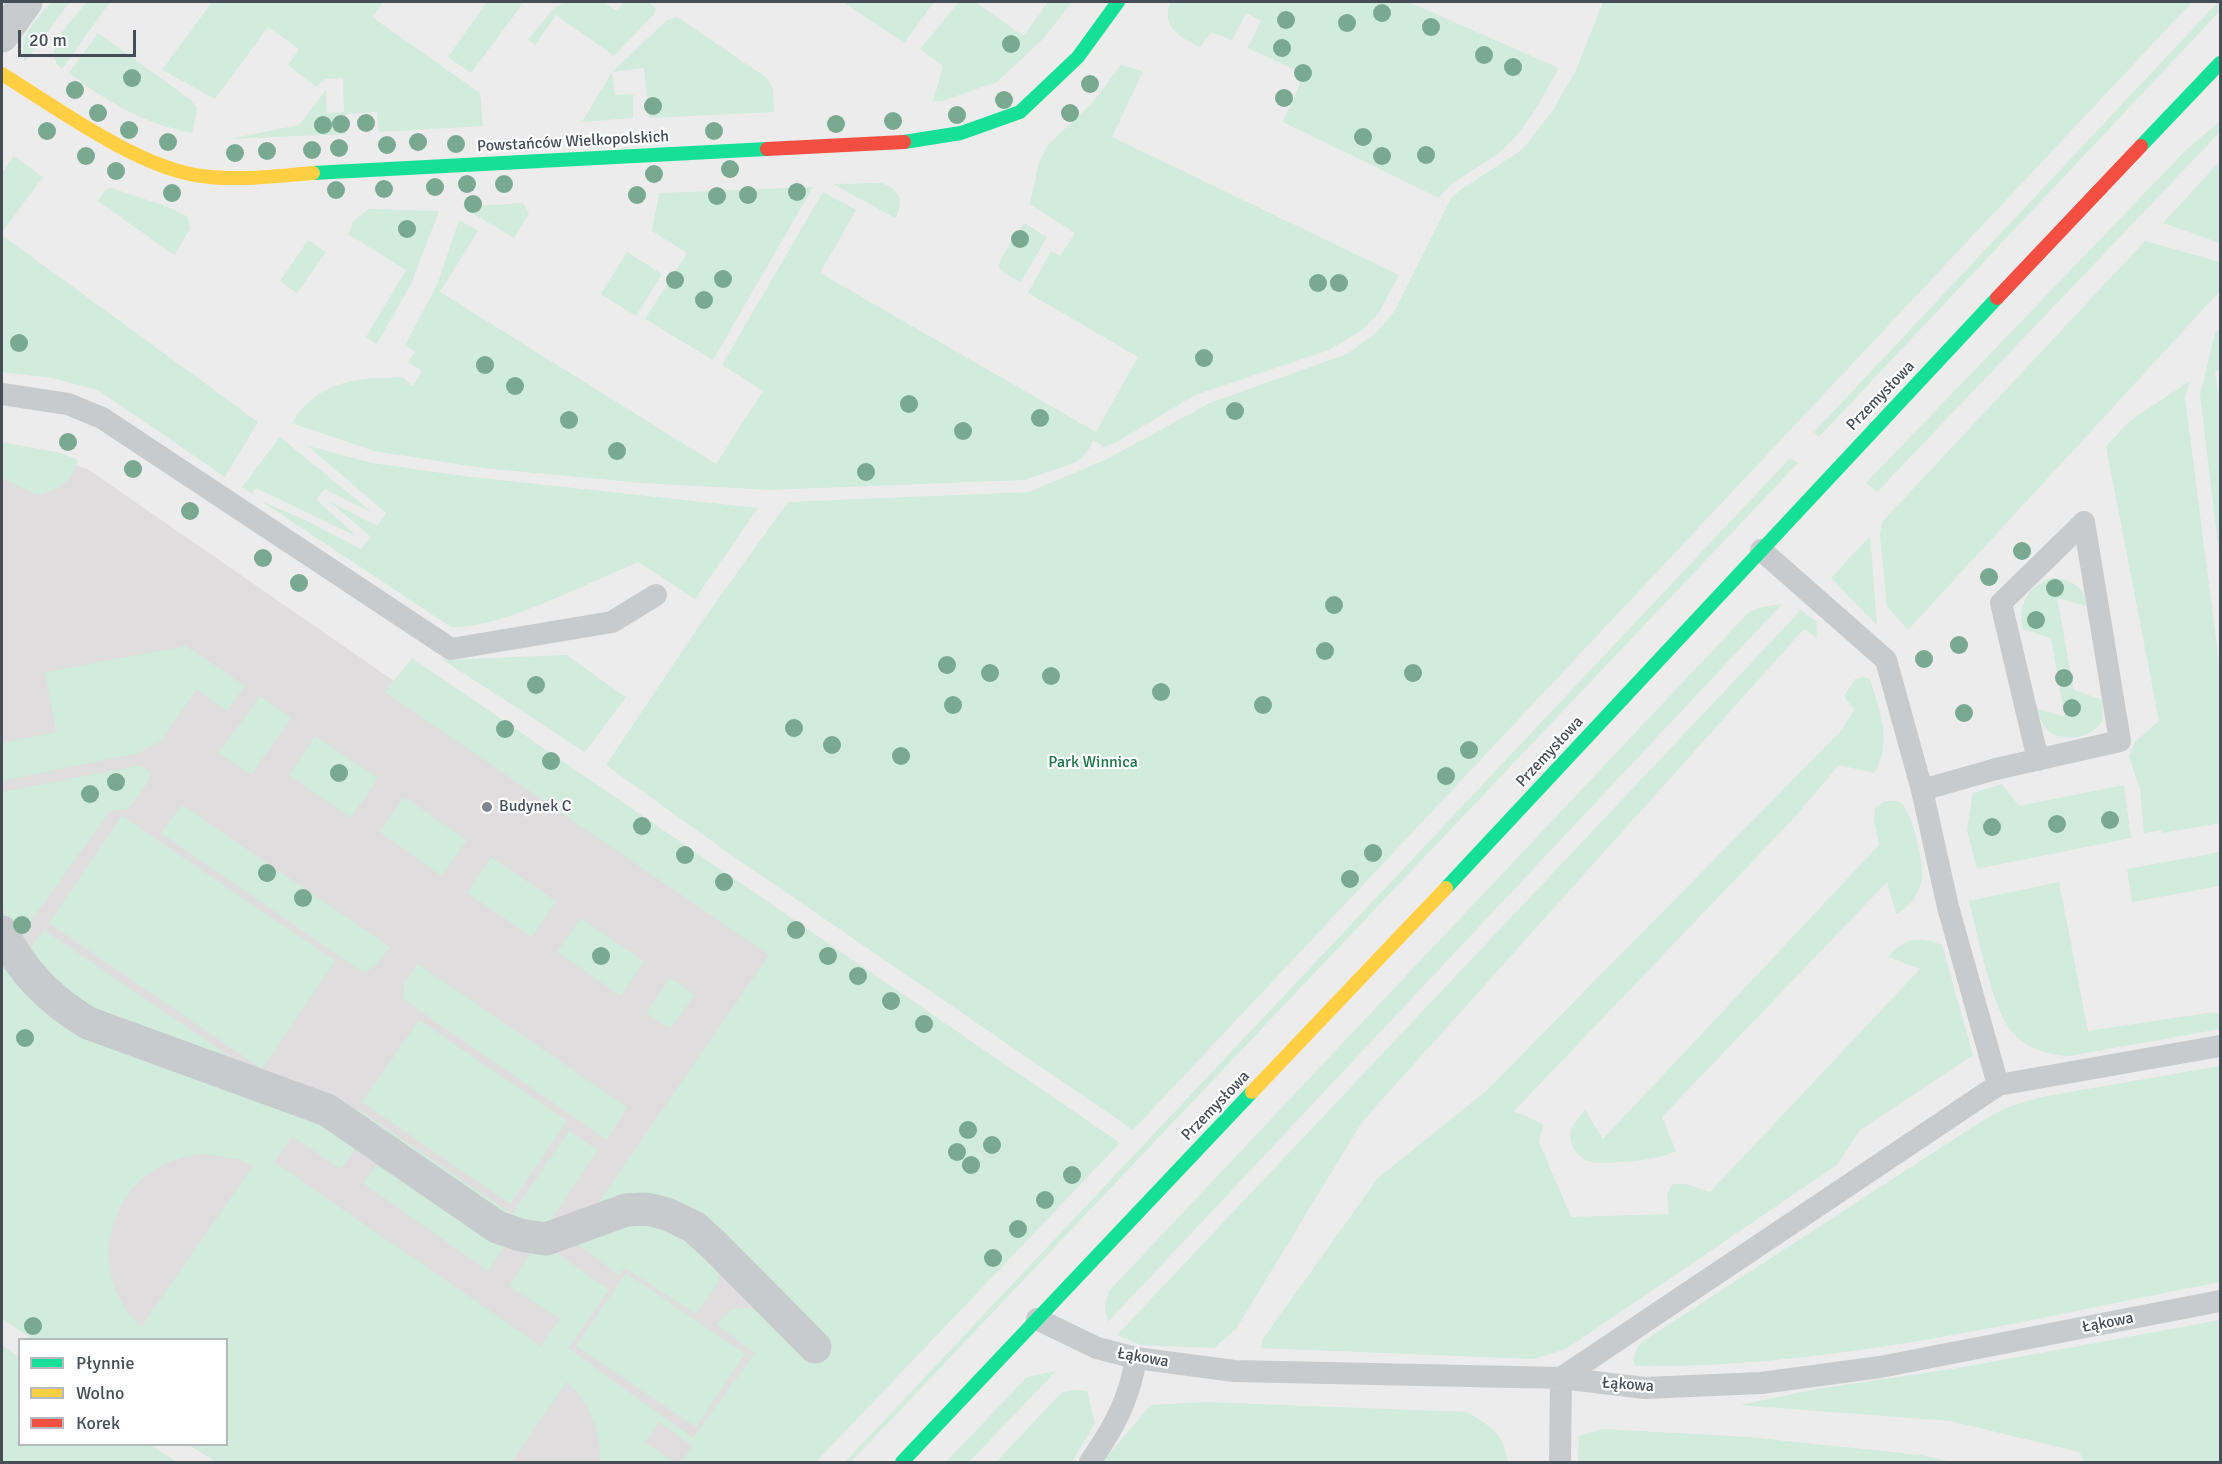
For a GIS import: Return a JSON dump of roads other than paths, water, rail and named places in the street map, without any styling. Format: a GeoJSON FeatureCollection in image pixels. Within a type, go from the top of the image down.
{"type":"FeatureCollection","features":[{"type":"Feature","properties":{"kind":"main road","name":"Powstańców Wielkopolskich"},"geometry":{"type":"LineString","coordinates":[[2,74],[105,138],[167,168],[201,176],[238,178],[453,164],[906,142],[961,133],[1020,112],[1078,57],[1118,2]]}},
{"type":"Feature","properties":{"kind":"main road","name":"Przemysłowa"},"geometry":{"type":"LineString","coordinates":[[902,1462],[1423,912],[2220,63]]}},
{"type":"Feature","properties":{"kind":"street"},"geometry":{"type":"LineString","coordinates":[[2,36],[26,2]]}},
{"type":"Feature","properties":{"kind":"street"},"geometry":{"type":"LineString","coordinates":[[2,932],[25,971],[61,1007],[88,1023],[327,1110],[497,1227],[546,1239],[626,1210],[647,1209],[667,1214],[694,1227],[815,1347]]}},
{"type":"Feature","properties":{"kind":"lane"},"geometry":{"type":"LineString","coordinates":[[2,394],[68,404],[102,418],[452,649],[612,622],[656,595]]}},
{"type":"Feature","properties":{"kind":"lane"},"geometry":{"type":"LineString","coordinates":[[1922,790],[2120,741],[2084,522],[2001,603],[2037,760]]}},
{"type":"Feature","properties":{"kind":"lane"},"geometry":{"type":"LineString","coordinates":[[1761,550],[1886,660],[1922,790],[1948,907],[1998,1085]]}},
{"type":"Feature","properties":{"kind":"lane"},"geometry":{"type":"LineString","coordinates":[[1560,1462],[1561,1378],[1998,1085],[2220,1046]]}},
{"type":"Feature","properties":{"kind":"lane","name":"Łąkowa"},"geometry":{"type":"LineString","coordinates":[[1036,1319],[1097,1348],[1136,1358],[1234,1371],[1561,1378],[1645,1388],[1761,1383],[1880,1367],[2220,1302]]}},
{"type":"Feature","properties":{"kind":"lane"},"geometry":{"type":"LineString","coordinates":[[1090,1462],[1106,1438],[1131,1390],[1136,1358]]}},
{"type":"Feature","properties":{"kind":"place","name":"Budynek C"},"geometry":{"type":"Point","coordinates":[487,807]}},
{"type":"Feature","properties":{"kind":"park label","name":"Park Winnica"},"geometry":{"type":"Point","coordinates":[1093,763]}}]}
